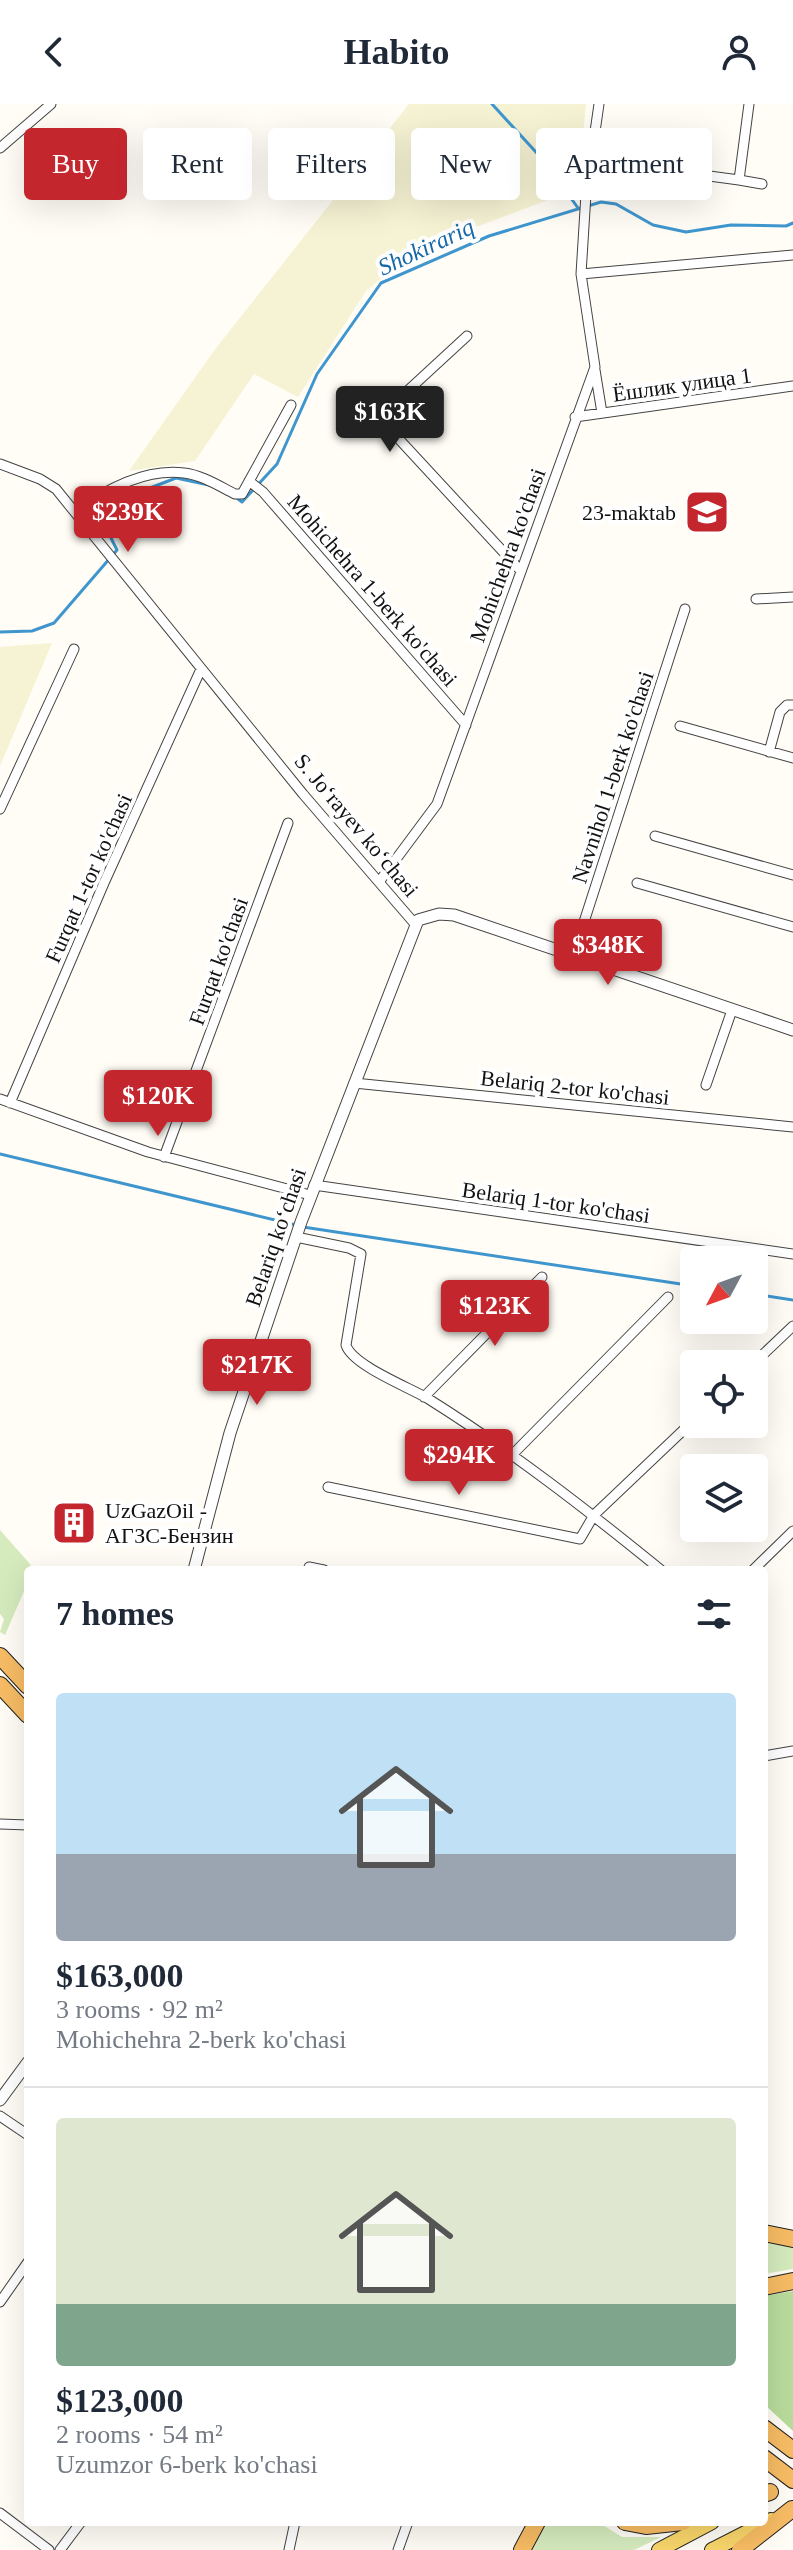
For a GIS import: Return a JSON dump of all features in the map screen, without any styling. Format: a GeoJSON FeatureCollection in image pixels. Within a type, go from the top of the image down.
{"type":"FeatureCollection","features":[{"type":"Feature","properties":{"kind":"highway"},"geometry":{"type":"LineString","coordinates":[[0,1656],[24,1682]]}},
{"type":"Feature","properties":{"kind":"highway"},"geometry":{"type":"LineString","coordinates":[[0,1685],[24,1711]]}},
{"type":"Feature","properties":{"kind":"highway"},"geometry":{"type":"LineString","coordinates":[[768,2234],[793,2239]]}},
{"type":"Feature","properties":{"kind":"highway"},"geometry":{"type":"LineString","coordinates":[[768,2286],[793,2281]]}},
{"type":"Feature","properties":{"kind":"highway"},"geometry":{"type":"LineString","coordinates":[[768,2425],[787,2446]]}},
{"type":"Feature","properties":{"kind":"highway"},"geometry":{"type":"LineString","coordinates":[[768,2431],[787,2446]]}},
{"type":"Feature","properties":{"kind":"highway"},"geometry":{"type":"LineString","coordinates":[[768,2461],[793,2480]]}},
{"type":"Feature","properties":{"kind":"highway"},"geometry":{"type":"LineString","coordinates":[[740,2550],[792,2509]]}},
{"type":"Feature","properties":{"kind":"highway"},"geometry":{"type":"LineString","coordinates":[[522,2550],[535,2526]]}},
{"type":"Feature","properties":{"kind":"main road"},"geometry":{"type":"LineString","coordinates":[[768,2492],[793,2480]]}},
{"type":"Feature","properties":{"kind":"main road"},"geometry":{"type":"LineString","coordinates":[[768,2521],[792,2509]]}},
{"type":"Feature","properties":{"kind":"main road"},"geometry":{"type":"LineString","coordinates":[[659,2550],[704,2526]]}},
{"type":"Feature","properties":{"kind":"main road"},"geometry":{"type":"LineString","coordinates":[[712,2550],[759,2526]]}},
{"type":"Feature","properties":{"kind":"street"},"geometry":{"type":"LineString","coordinates":[[0,148],[51,104]]}},
{"type":"Feature","properties":{"kind":"street"},"geometry":{"type":"LineString","coordinates":[[596,128],[599,104]]}},
{"type":"Feature","properties":{"kind":"street"},"geometry":{"type":"LineString","coordinates":[[739,180],[749,104]]}},
{"type":"Feature","properties":{"kind":"street"},"geometry":{"type":"LineString","coordinates":[[712,176],[762,184]]}},
{"type":"Feature","properties":{"kind":"street"},"geometry":{"type":"LineString","coordinates":[[587,200],[581,274],[602,413]]}},
{"type":"Feature","properties":{"kind":"street"},"geometry":{"type":"LineString","coordinates":[[581,274],[793,255]]}},
{"type":"Feature","properties":{"kind":"street"},"geometry":{"type":"LineString","coordinates":[[467,336],[390,407],[385,424],[520,570]]}},
{"type":"Feature","properties":{"kind":"street","name":"Mohichehra ko'chasi"},"geometry":{"type":"LineString","coordinates":[[379,882],[437,804],[595,367]]}},
{"type":"Feature","properties":{"kind":"street","name":"Ёшлик улица 1"},"geometry":{"type":"LineString","coordinates":[[575,417],[793,386]]}},
{"type":"Feature","properties":{"kind":"street"},"geometry":{"type":"LineString","coordinates":[[75,512],[98,496],[141,477],[183,472],[200,476],[239,495],[291,405]]}},
{"type":"Feature","properties":{"kind":"street","name":"S. Joʻrayev koʻchasi"},"geometry":{"type":"LineString","coordinates":[[0,464],[48,483],[75,512],[201,669],[415,924],[428,915],[454,915],[793,1030]]}},
{"type":"Feature","properties":{"kind":"street","name":"Mohichehra 1-berk ko'chasi"},"geometry":{"type":"LineString","coordinates":[[249,481],[263,492],[336,573],[466,725]]}},
{"type":"Feature","properties":{"kind":"street"},"geometry":{"type":"LineString","coordinates":[[756,599],[793,597]]}},
{"type":"Feature","properties":{"kind":"street","name":"Navnihol 1-berk ko'chasi"},"geometry":{"type":"LineString","coordinates":[[573,956],[685,609]]}},
{"type":"Feature","properties":{"kind":"street"},"geometry":{"type":"LineString","coordinates":[[0,809],[74,649]]}},
{"type":"Feature","properties":{"kind":"street","name":"Furqat 1-tor ko'chasi"},"geometry":{"type":"LineString","coordinates":[[5,1101],[201,669]]}},
{"type":"Feature","properties":{"kind":"street"},"geometry":{"type":"LineString","coordinates":[[769,752],[780,712],[787,705],[793,705]]}},
{"type":"Feature","properties":{"kind":"street"},"geometry":{"type":"LineString","coordinates":[[680,726],[793,758]]}},
{"type":"Feature","properties":{"kind":"street","name":"Furqat ko'chasi"},"geometry":{"type":"LineString","coordinates":[[164,1157],[288,823]]}},
{"type":"Feature","properties":{"kind":"street"},"geometry":{"type":"LineString","coordinates":[[655,836],[793,875]]}},
{"type":"Feature","properties":{"kind":"street"},"geometry":{"type":"LineString","coordinates":[[637,883],[793,927]]}},
{"type":"Feature","properties":{"kind":"street","name":"Belariq koʻchasi"},"geometry":{"type":"LineString","coordinates":[[195,1566],[230,1433],[301,1222],[415,924]]}},
{"type":"Feature","properties":{"kind":"street"},"geometry":{"type":"LineString","coordinates":[[706,1085],[732,1010]]}},
{"type":"Feature","properties":{"kind":"street","name":"Belariq 2-tor ko'chasi"},"geometry":{"type":"LineString","coordinates":[[354,1083],[793,1127]]}},
{"type":"Feature","properties":{"kind":"street","name":"Belariq 1-tor ko'chasi"},"geometry":{"type":"LineString","coordinates":[[5,1101],[164,1157],[312,1190],[793,1254]]}},
{"type":"Feature","properties":{"kind":"street"},"geometry":{"type":"LineString","coordinates":[[296,1237],[349,1248],[361,1254],[346,1345],[348,1352],[513,1454],[656,1566]]}},
{"type":"Feature","properties":{"kind":"street"},"geometry":{"type":"LineString","coordinates":[[424,1397],[542,1277]]}},
{"type":"Feature","properties":{"kind":"street"},"geometry":{"type":"LineString","coordinates":[[513,1454],[668,1297]]}},
{"type":"Feature","properties":{"kind":"street"},"geometry":{"type":"LineString","coordinates":[[768,1350],[793,1326]]}},
{"type":"Feature","properties":{"kind":"street"},"geometry":{"type":"LineString","coordinates":[[328,1487],[580,1539],[594,1515],[680,1433]]}},
{"type":"Feature","properties":{"kind":"street"},"geometry":{"type":"LineString","coordinates":[[757,1566],[793,1531]]}},
{"type":"Feature","properties":{"kind":"street"},"geometry":{"type":"LineString","coordinates":[[768,1755],[793,1751]]}},
{"type":"Feature","properties":{"kind":"street"},"geometry":{"type":"LineString","coordinates":[[0,1824],[24,1825]]}},
{"type":"Feature","properties":{"kind":"street"},"geometry":{"type":"LineString","coordinates":[[0,2100],[24,2067]]}},
{"type":"Feature","properties":{"kind":"street"},"geometry":{"type":"LineString","coordinates":[[0,2116],[24,2132]]}},
{"type":"Feature","properties":{"kind":"street"},"geometry":{"type":"LineString","coordinates":[[0,2302],[24,2268]]}},
{"type":"Feature","properties":{"kind":"street"},"geometry":{"type":"LineString","coordinates":[[0,2513],[49,2550]]}},
{"type":"Feature","properties":{"kind":"street"},"geometry":{"type":"LineString","coordinates":[[60,2550],[78,2526]]}},
{"type":"Feature","properties":{"kind":"street"},"geometry":{"type":"LineString","coordinates":[[289,2550],[294,2526]]}},
{"type":"Feature","properties":{"kind":"street"},"geometry":{"type":"LineString","coordinates":[[398,2550],[407,2526]]}},
{"type":"Feature","properties":{"kind":"shaded area"},"geometry":{"type":"Polygon","coordinates":[[[409,104],[586,104],[584,128],[536,128],[536,200],[548,200],[417,249],[366,291],[298,397],[254,374],[195,461],[129,471],[216,348],[333,200],[395,200],[395,128],[390,128],[409,104]]]}},
{"type":"Feature","properties":{"kind":"shaded area"},"geometry":{"type":"Polygon","coordinates":[[[52,643],[0,766],[0,647],[52,643]]]}},
{"type":"Feature","properties":{"kind":"green space"},"geometry":{"type":"Polygon","coordinates":[[[0,1530],[31,1566],[24,1566],[24,1591],[5,1635],[0,1632],[4,1619],[0,1614],[0,1530]]]}},
{"type":"Feature","properties":{"kind":"green space"},"geometry":{"type":"Polygon","coordinates":[[[768,2240],[793,2245],[793,2269],[768,2273],[768,2240]]]}},
{"type":"Feature","properties":{"kind":"green space"},"geometry":{"type":"Polygon","coordinates":[[[793,2291],[793,2431],[768,2408],[768,2295],[793,2291]]]}},
{"type":"Feature","properties":{"kind":"green space"},"geometry":{"type":"Polygon","coordinates":[[[544,2526],[604,2526],[622,2537],[661,2537],[634,2550],[532,2550],[544,2526]]]}},
{"type":"Feature","properties":{"kind":"waterway"},"geometry":{"type":"LineString","coordinates":[[492,104],[545,162],[578,208]]}},
{"type":"Feature","properties":{"kind":"waterway","name":"Shokirariq"},"geometry":{"type":"LineString","coordinates":[[234,496],[242,502],[277,464],[317,374],[381,283],[489,236],[601,202],[616,204],[653,225],[686,232],[731,225],[786,226],[793,223]]}},
{"type":"Feature","properties":{"kind":"waterway","name":"Shokirariq"},"geometry":{"type":"LineString","coordinates":[[0,632],[32,631],[54,623],[117,550],[98,512],[176,478],[209,485]]}},
{"type":"Feature","properties":{"kind":"waterway"},"geometry":{"type":"LineString","coordinates":[[0,1154],[296,1225]]}},
{"type":"Feature","properties":{"kind":"waterway"},"geometry":{"type":"LineString","coordinates":[[303,1227],[680,1284]]}},
{"type":"Feature","properties":{"kind":"waterway"},"geometry":{"type":"LineString","coordinates":[[768,1296],[793,1300]]}},
{"type":"Feature","properties":{"kind":"place","name":"23-maktab"},"geometry":{"type":"Point","coordinates":[707,512]}},
{"type":"Feature","properties":{"kind":"place","name":"UzGazOil - АГЗС-Бензин"},"geometry":{"type":"Point","coordinates":[74,1523]}}]}
